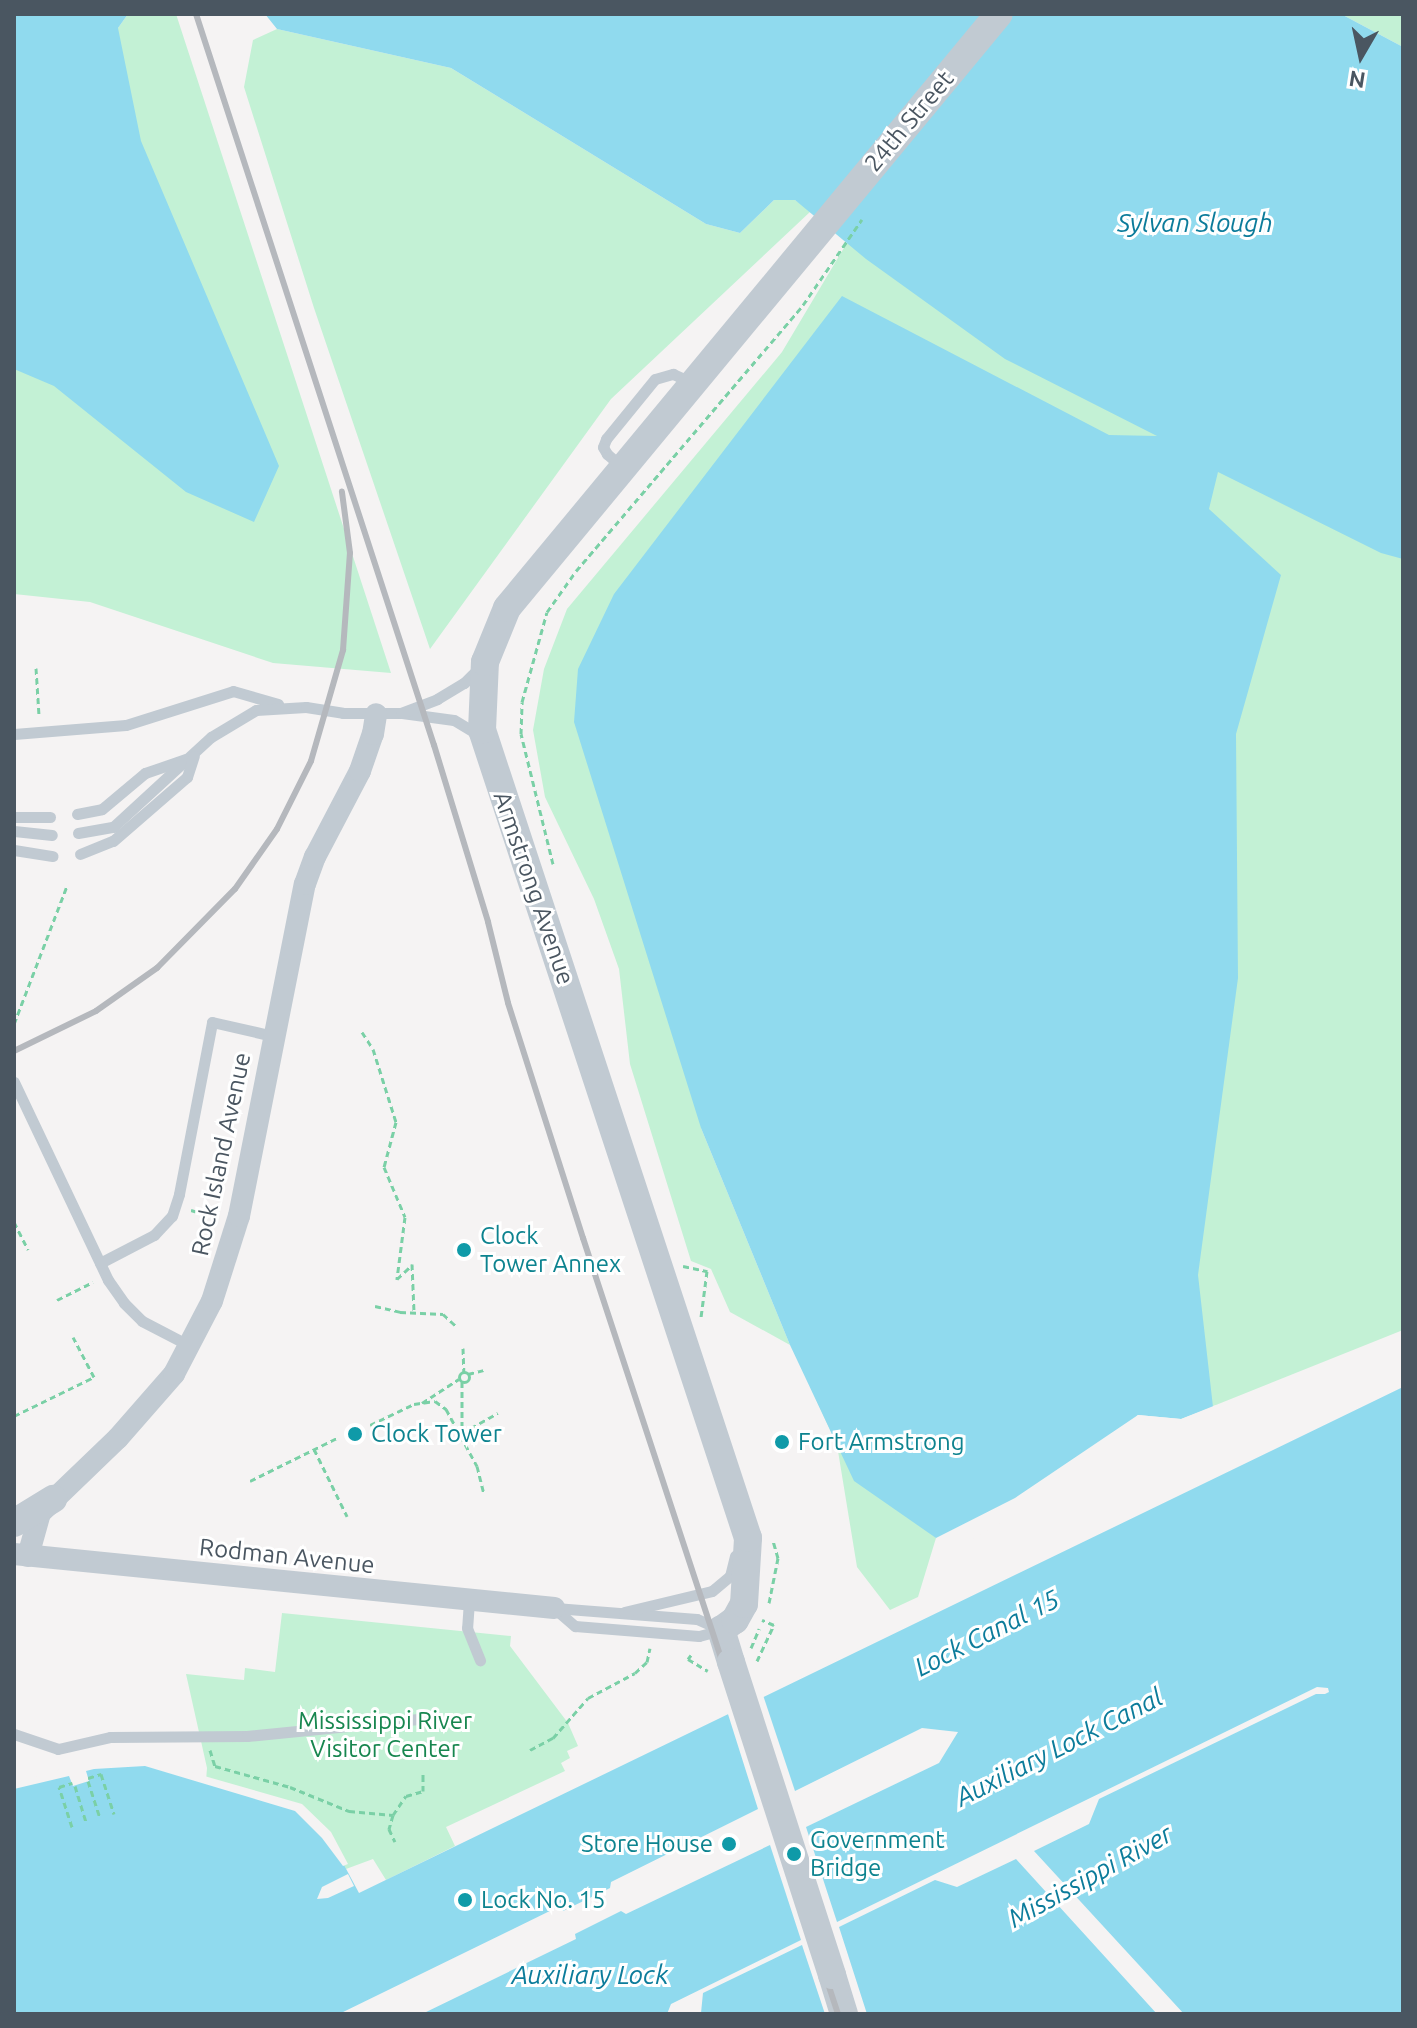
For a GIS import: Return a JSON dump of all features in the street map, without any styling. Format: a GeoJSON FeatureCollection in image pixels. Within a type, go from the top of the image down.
{"type":"FeatureCollection","features":[{"type":"Feature","properties":{"kind":"street","name":"24th Street"},"geometry":{"type":"LineString","coordinates":[[820,228],[999,14]]}},
{"type":"Feature","properties":{"kind":"street","name":"Armstrong Avenue"},"geometry":{"type":"LineString","coordinates":[[721,1630],[735,1620],[744,1604],[750,1547],[741,1512],[480,718],[485,662],[507,608],[820,228]]}},
{"type":"Feature","properties":{"kind":"street","name":"Rock Island Avenue"},"geometry":{"type":"LineString","coordinates":[[21,1555],[35,1521],[53,1499],[127,1427],[174,1374],[212,1301],[237,1224],[305,884],[315,857],[360,771],[373,734],[376,714]]}},
{"type":"Feature","properties":{"kind":"street"},"geometry":{"type":"LineString","coordinates":[[14,1523],[53,1499]]}},
{"type":"Feature","properties":{"kind":"street","name":"Rodman Avenue"},"geometry":{"type":"LineString","coordinates":[[21,1555],[554,1608]]}},
{"type":"Feature","properties":{"kind":"street"},"geometry":{"type":"LineString","coordinates":[[721,1630],[737,1663],[844,2014]]}},
{"type":"Feature","properties":{"kind":"lane"},"geometry":{"type":"LineString","coordinates":[[401,713],[450,691],[485,662]]}},
{"type":"Feature","properties":{"kind":"lane"},"geometry":{"type":"LineString","coordinates":[[14,734],[126,725],[233,691],[286,707]]}},
{"type":"Feature","properties":{"kind":"lane"},"geometry":{"type":"LineString","coordinates":[[78,833],[113,827],[194,756],[211,737],[256,710],[286,707],[401,713],[454,720],[467,725],[485,740]]}},
{"type":"Feature","properties":{"kind":"lane"},"geometry":{"type":"LineString","coordinates":[[77,814],[102,809],[145,773],[194,756]]}},
{"type":"Feature","properties":{"kind":"lane"},"geometry":{"type":"LineString","coordinates":[[80,854],[113,841],[187,777],[194,756]]}},
{"type":"Feature","properties":{"kind":"lane"},"geometry":{"type":"LineString","coordinates":[[14,817],[50,817]]}},
{"type":"Feature","properties":{"kind":"lane"},"geometry":{"type":"LineString","coordinates":[[14,831],[52,835]]}},
{"type":"Feature","properties":{"kind":"lane"},"geometry":{"type":"LineString","coordinates":[[14,850],[53,856]]}},
{"type":"Feature","properties":{"kind":"lane"},"geometry":{"type":"LineString","coordinates":[[100,1263],[154,1235],[172,1216],[212,1022],[273,1036]]}},
{"type":"Feature","properties":{"kind":"lane"},"geometry":{"type":"LineString","coordinates":[[14,1082],[100,1263],[124,1303],[142,1321],[190,1346]]}},
{"type":"Feature","properties":{"kind":"lane","name":"Rodman Avenue"},"geometry":{"type":"LineString","coordinates":[[624,1612],[698,1595],[722,1584],[734,1567],[741,1512]]}},
{"type":"Feature","properties":{"kind":"lane"},"geometry":{"type":"LineString","coordinates":[[469,1601],[467,1628],[480,1660]]}},
{"type":"Feature","properties":{"kind":"lane","name":"Rodman Avenue"},"geometry":{"type":"LineString","coordinates":[[554,1608],[697,1619],[721,1630]]}},
{"type":"Feature","properties":{"kind":"lane","name":"Rodman Avenue"},"geometry":{"type":"LineString","coordinates":[[554,1608],[575,1626],[699,1636],[721,1630]]}},
{"type":"Feature","properties":{"kind":"lane"},"geometry":{"type":"LineString","coordinates":[[14,1734],[58,1749],[110,1737],[321,1731],[418,1719]]}},
{"type":"Feature","properties":{"kind":"path"},"geometry":{"type":"LineString","coordinates":[[554,868],[521,734],[522,702],[547,612],[576,571],[803,305],[839,254]]}},
{"type":"Feature","properties":{"kind":"path"},"geometry":{"type":"LineString","coordinates":[[36,668],[40,731]]}},
{"type":"Feature","properties":{"kind":"path"},"geometry":{"type":"LineString","coordinates":[[14,1024],[67,886]]}},
{"type":"Feature","properties":{"kind":"path"},"geometry":{"type":"LineString","coordinates":[[362,1032],[373,1049],[396,1122],[384,1167],[405,1217],[397,1279],[412,1264],[414,1312]]}},
{"type":"Feature","properties":{"kind":"path"},"geometry":{"type":"LineString","coordinates":[[175,1205],[221,1219]]}},
{"type":"Feature","properties":{"kind":"path"},"geometry":{"type":"LineString","coordinates":[[14,1222],[28,1250]]}},
{"type":"Feature","properties":{"kind":"path"},"geometry":{"type":"LineString","coordinates":[[687,1280],[683,1266],[707,1271],[700,1321],[696,1307]]}},
{"type":"Feature","properties":{"kind":"path"},"geometry":{"type":"LineString","coordinates":[[57,1300],[94,1281]]}},
{"type":"Feature","properties":{"kind":"path"},"geometry":{"type":"LineString","coordinates":[[375,1306],[443,1314],[456,1326]]}},
{"type":"Feature","properties":{"kind":"path"},"geometry":{"type":"LineString","coordinates":[[14,1416],[94,1377],[73,1337]]}},
{"type":"Feature","properties":{"kind":"path"},"geometry":{"type":"LineString","coordinates":[[370,1425],[421,1404],[461,1380],[468,1379],[463,1348]]}},
{"type":"Feature","properties":{"kind":"path"},"geometry":{"type":"LineString","coordinates":[[484,1370],[460,1373],[462,1433],[498,1413]]}},
{"type":"Feature","properties":{"kind":"path"},"geometry":{"type":"LineString","coordinates":[[421,1404],[435,1401],[446,1409],[477,1466],[484,1494]]}},
{"type":"Feature","properties":{"kind":"path"},"geometry":{"type":"LineString","coordinates":[[250,1481],[337,1438]]}},
{"type":"Feature","properties":{"kind":"path"},"geometry":{"type":"LineString","coordinates":[[314,1449],[347,1516]]}},
{"type":"Feature","properties":{"kind":"path"},"geometry":{"type":"LineString","coordinates":[[737,1663],[762,1620],[776,1580],[778,1558],[770,1532]]}},
{"type":"Feature","properties":{"kind":"path"},"geometry":{"type":"LineString","coordinates":[[737,1663],[774,1625],[762,1620]]}},
{"type":"Feature","properties":{"kind":"path"},"geometry":{"type":"LineString","coordinates":[[530,1750],[553,1738],[588,1698],[635,1673],[647,1662],[650,1648]]}},
{"type":"Feature","properties":{"kind":"path"},"geometry":{"type":"LineString","coordinates":[[691,1655],[688,1659],[737,1663]]}},
{"type":"Feature","properties":{"kind":"path"},"geometry":{"type":"LineString","coordinates":[[205,1735],[215,1766],[290,1787],[349,1811],[393,1815]]}},
{"type":"Feature","properties":{"kind":"path"},"geometry":{"type":"LineString","coordinates":[[395,1842],[389,1829],[393,1815],[406,1796],[423,1791],[423,1771]]}},
{"type":"Feature","properties":{"kind":"path"},"geometry":{"type":"LineString","coordinates":[[100,1818],[88,1780],[101,1774],[114,1814]]}},
{"type":"Feature","properties":{"kind":"path"},"geometry":{"type":"LineString","coordinates":[[72,1827],[59,1787],[73,1784],[86,1822]]}},
{"type":"Feature","properties":{"kind":"green space"},"geometry":{"type":"Polygon","coordinates":[[[14,14],[118,28],[128,14],[176,14],[391,673],[273,663],[90,602],[14,594],[14,14]]]}},
{"type":"Feature","properties":{"kind":"green space"},"geometry":{"type":"Polygon","coordinates":[[[1341,14],[1403,14],[1403,47],[1341,14]]]}},
{"type":"Feature","properties":{"kind":"green space"},"geometry":{"type":"Polygon","coordinates":[[[277,29],[451,68],[706,224],[740,233],[775,199],[795,200],[811,211],[611,399],[430,649],[314,308],[244,87],[253,40],[277,29]]]}},
{"type":"Feature","properties":{"kind":"green space"},"geometry":{"type":"Polygon","coordinates":[[[848,241],[1403,496],[1403,1330],[1181,1419],[701,1128],[790,1345],[730,1312],[711,1269],[691,1261],[630,1064],[619,969],[594,899],[545,797],[533,730],[544,669],[567,609],[782,352],[848,241]]]}},
{"type":"Feature","properties":{"kind":"green space"},"geometry":{"type":"Polygon","coordinates":[[[810,1386],[936,1538],[918,1597],[890,1610],[857,1567],[837,1445],[810,1386]]]}},
{"type":"Feature","properties":{"kind":"green space","name":"Mississippi River Visitor Center"},"geometry":{"type":"Polygon","coordinates":[[[282,1613],[511,1636],[510,1646],[568,1723],[578,1746],[567,1751],[570,1758],[561,1763],[565,1771],[446,1827],[455,1846],[386,1880],[373,1859],[346,1869],[328,1835],[206,1781],[207,1768],[186,1674],[244,1680],[245,1668],[275,1672],[282,1613]]]}},
{"type":"Feature","properties":{"kind":"water"},"geometry":{"type":"Polygon","coordinates":[[[14,14],[128,14],[118,28],[141,141],[279,466],[254,522],[186,492],[54,386],[14,369],[14,14]]]}},
{"type":"Feature","properties":{"kind":"water","name":"Sylvan Slough"},"geometry":{"type":"Polygon","coordinates":[[[265,14],[1341,14],[1403,47],[1403,559],[1381,553],[1218,472],[1209,509],[1281,575],[1236,734],[1238,978],[1198,1275],[1213,1407],[1181,1419],[1138,1415],[1089,1467],[962,1541],[936,1538],[854,1481],[790,1345],[701,1128],[574,722],[578,669],[614,594],[842,296],[1109,435],[1157,436],[1005,359],[866,259],[795,200],[774,200],[740,233],[706,224],[451,68],[277,29],[265,14]]]}},
{"type":"Feature","properties":{"kind":"water"},"geometry":{"type":"Polygon","coordinates":[[[1403,1387],[1403,2014],[14,2014],[14,1787],[89,1765],[144,1762],[300,1807],[328,1835],[359,1893],[1403,1387]]]}},
{"type":"Feature","properties":{"kind":"pier"},"geometry":{"type":"Polygon","coordinates":[[[1216,1405],[1214,1411],[1182,1423],[1139,1420],[1091,1470],[964,1544],[939,1542],[936,1538],[1015,1498],[1138,1415],[1181,1419],[1216,1405]]]}},
{"type":"Feature","properties":{"kind":"pier"},"geometry":{"type":"Polygon","coordinates":[[[917,1619],[763,1695],[795,1791],[922,1728],[958,1732],[939,1763],[806,1827],[837,1922],[1317,1687],[1328,1688],[1329,1692],[1325,1694],[1316,1694],[1099,1799],[1089,1824],[1034,1851],[1184,2014],[1157,2014],[1016,1859],[957,1887],[935,1880],[839,1927],[867,2014],[825,2014],[802,1945],[703,1993],[701,2013],[667,2014],[671,2004],[801,1940],[770,1845],[626,1914],[621,1911],[575,1934],[576,1939],[422,2014],[339,2014],[560,1906],[563,1911],[610,1888],[611,1882],[758,1809],[727,1711],[917,1619]]]}},
{"type":"Feature","properties":{"kind":"pier"},"geometry":{"type":"Polygon","coordinates":[[[145,1759],[302,1804],[331,1832],[348,1864],[343,1866],[322,1838],[295,1811],[145,1766],[86,1771],[89,1781],[73,1786],[69,1776],[14,1789],[14,1783],[88,1761],[145,1759]]]}},
{"type":"Feature","properties":{"kind":"pier"},"geometry":{"type":"Polygon","coordinates":[[[348,1874],[354,1886],[328,1898],[317,1899],[322,1887],[348,1874]]]}},
{"type":"Feature","properties":{"kind":"railway"},"geometry":{"type":"LineString","coordinates":[[196,14],[434,745],[488,922],[508,1003],[583,1238],[838,2014]]}},
{"type":"Feature","properties":{"kind":"railway"},"geometry":{"type":"LineString","coordinates":[[14,1051],[96,1011],[157,968],[235,889],[277,829],[311,761],[343,650],[350,553],[342,492]]}},
{"type":"Feature","properties":{"kind":"place","name":"Clock Tower Annex"},"geometry":{"type":"Point","coordinates":[464,1250]}},
{"type":"Feature","properties":{"kind":"place","name":"Clock Tower"},"geometry":{"type":"Point","coordinates":[355,1434]}},
{"type":"Feature","properties":{"kind":"place","name":"Fort Armstrong"},"geometry":{"type":"Point","coordinates":[782,1442]}},
{"type":"Feature","properties":{"kind":"place","name":"Store House"},"geometry":{"type":"Point","coordinates":[729,1844]}},
{"type":"Feature","properties":{"kind":"place","name":"Government Bridge"},"geometry":{"type":"Point","coordinates":[794,1854]}},
{"type":"Feature","properties":{"kind":"place","name":"Lock No. 15"},"geometry":{"type":"Point","coordinates":[465,1900]}},
{"type":"Feature","properties":{"kind":"water label","name":"Lock Canal 15"},"geometry":{"type":"Point","coordinates":[987,1633]}},
{"type":"Feature","properties":{"kind":"water label","name":"Auxiliary Lock Canal"},"geometry":{"type":"Point","coordinates":[1059,1747]}},
{"type":"Feature","properties":{"kind":"water label","name":"Mississippi River"},"geometry":{"type":"Point","coordinates":[1090,1876]}},
{"type":"Feature","properties":{"kind":"water label","name":"Auxiliary Lock"},"geometry":{"type":"Point","coordinates":[590,1975]}}]}
